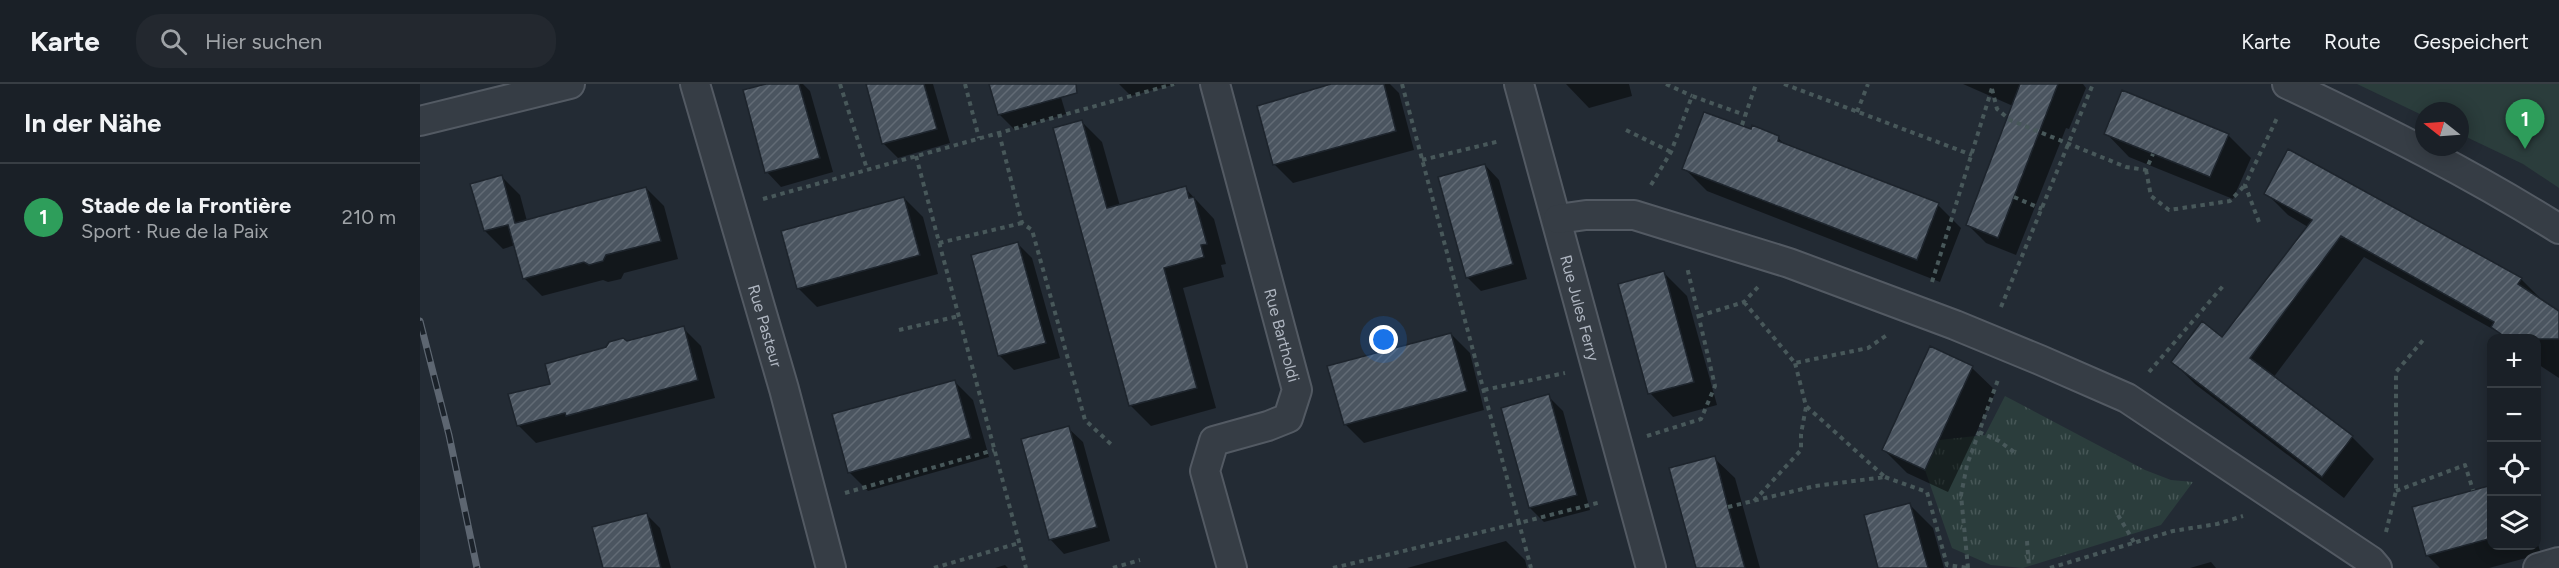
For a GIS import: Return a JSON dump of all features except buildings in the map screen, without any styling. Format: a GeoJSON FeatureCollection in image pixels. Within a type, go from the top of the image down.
{"type":"FeatureCollection","features":[{"type":"Feature","properties":{"kind":"street"},"geometry":{"type":"LineString","coordinates":[[420,121],[570,84]]}},
{"type":"Feature","properties":{"kind":"street","name":"Rue Pasteur"},"geometry":{"type":"LineString","coordinates":[[695,84],[778,369],[831,568]]}},
{"type":"Feature","properties":{"kind":"street","name":"Rue Bartholdi"},"geometry":{"type":"LineString","coordinates":[[1215,84],[1297,390],[1288,418],[1214,441],[1205,471],[1232,568]]}},
{"type":"Feature","properties":{"kind":"street","name":"Rue Jules Ferry"},"geometry":{"type":"LineString","coordinates":[[1520,84],[1651,568]]}},
{"type":"Feature","properties":{"kind":"street"},"geometry":{"type":"LineString","coordinates":[[2290,85],[2372,123],[2504,194],[2559,229]]}},
{"type":"Feature","properties":{"kind":"street"},"geometry":{"type":"LineString","coordinates":[[1557,219],[1586,215],[1634,215],[1781,260],[1999,343],[2127,398],[2371,561],[2377,568]]}},
{"type":"Feature","properties":{"kind":"street"},"geometry":{"type":"LineString","coordinates":[[2538,568],[2559,562]]}},
{"type":"Feature","properties":{"kind":"path"},"geometry":{"type":"LineString","coordinates":[[840,84],[867,170]]}},
{"type":"Feature","properties":{"kind":"path"},"geometry":{"type":"LineString","coordinates":[[965,84],[979,138]]}},
{"type":"Feature","properties":{"kind":"path"},"geometry":{"type":"LineString","coordinates":[[731,208],[1174,84]]}},
{"type":"Feature","properties":{"kind":"path"},"geometry":{"type":"LineString","coordinates":[[1402,84],[1531,568]]}},
{"type":"Feature","properties":{"kind":"path"},"geometry":{"type":"LineString","coordinates":[[1666,84],[1745,115]]}},
{"type":"Feature","properties":{"kind":"path"},"geometry":{"type":"LineString","coordinates":[[1742,125],[1756,84]]}},
{"type":"Feature","properties":{"kind":"path"},"geometry":{"type":"LineString","coordinates":[[1784,84],[1972,155]]}},
{"type":"Feature","properties":{"kind":"path"},"geometry":{"type":"LineString","coordinates":[[1857,112],[1868,84]]}},
{"type":"Feature","properties":{"kind":"path"},"geometry":{"type":"LineString","coordinates":[[1806,406],[1885,477],[1927,492],[1947,565],[1968,568],[1961,495],[1967,465],[1979,432],[1999,343],[2042,209],[2093,84]]}},
{"type":"Feature","properties":{"kind":"path"},"geometry":{"type":"LineString","coordinates":[[2153,154],[2146,170],[2151,196],[2169,210],[2230,201],[2245,185],[2290,85]]}},
{"type":"Feature","properties":{"kind":"path"},"geometry":{"type":"LineString","coordinates":[[1795,363],[1868,348],[1886,336],[1913,309],[1934,278],[1992,88],[1997,110],[2010,120],[2126,167],[2146,170]]}},
{"type":"Feature","properties":{"kind":"path"},"geometry":{"type":"LineString","coordinates":[[1634,215],[1671,152],[1692,96]]}},
{"type":"Feature","properties":{"kind":"path"},"geometry":{"type":"LineString","coordinates":[[1626,130],[1671,152]]}},
{"type":"Feature","properties":{"kind":"path"},"geometry":{"type":"LineString","coordinates":[[999,133],[1022,222],[1032,230],[1085,420],[1113,446]]}},
{"type":"Feature","properties":{"kind":"path"},"geometry":{"type":"LineString","coordinates":[[1422,160],[1533,134]]}},
{"type":"Feature","properties":{"kind":"path"},"geometry":{"type":"LineString","coordinates":[[916,156],[1026,568]]}},
{"type":"Feature","properties":{"kind":"path"},"geometry":{"type":"LineString","coordinates":[[2245,185],[2259,222]]}},
{"type":"Feature","properties":{"kind":"path"},"geometry":{"type":"LineString","coordinates":[[2014,197],[2042,209]]}},
{"type":"Feature","properties":{"kind":"path"},"geometry":{"type":"LineString","coordinates":[[939,243],[1022,222]]}},
{"type":"Feature","properties":{"kind":"path"},"geometry":{"type":"LineString","coordinates":[[1617,446],[1701,419],[1715,386],[1678,228]]}},
{"type":"Feature","properties":{"kind":"path"},"geometry":{"type":"LineString","coordinates":[[1699,316],[1744,302],[1781,260]]}},
{"type":"Feature","properties":{"kind":"path"},"geometry":{"type":"LineString","coordinates":[[2127,398],[2223,286]]}},
{"type":"Feature","properties":{"kind":"path"},"geometry":{"type":"LineString","coordinates":[[1744,302],[1795,363],[1806,406],[1801,434],[1801,450],[1788,467],[1754,501]]}},
{"type":"Feature","properties":{"kind":"path"},"geometry":{"type":"LineString","coordinates":[[899,330],[959,316]]}},
{"type":"Feature","properties":{"kind":"path"},"geometry":{"type":"LineString","coordinates":[[2386,535],[2396,490],[2396,372],[2424,339]]}},
{"type":"Feature","properties":{"kind":"path"},"geometry":{"type":"LineString","coordinates":[[1484,390],[1596,366]]}},
{"type":"Feature","properties":{"kind":"path"},"geometry":{"type":"LineString","coordinates":[[1979,432],[1999,441],[2014,452]]}},
{"type":"Feature","properties":{"kind":"path"},"geometry":{"type":"LineString","coordinates":[[814,502],[994,450]]}},
{"type":"Feature","properties":{"kind":"path"},"geometry":{"type":"LineString","coordinates":[[2396,490],[2465,465],[2474,490]]}},
{"type":"Feature","properties":{"kind":"path"},"geometry":{"type":"LineString","coordinates":[[1728,507],[1815,486],[1885,477]]}},
{"type":"Feature","properties":{"kind":"path"},"geometry":{"type":"LineString","coordinates":[[1333,568],[1631,494]]}},
{"type":"Feature","properties":{"kind":"path"},"geometry":{"type":"LineString","coordinates":[[2050,568],[2173,531],[2217,524],[2284,503]]}},
{"type":"Feature","properties":{"kind":"path"},"geometry":{"type":"LineString","coordinates":[[2118,515],[2134,542]]}},
{"type":"Feature","properties":{"kind":"path"},"geometry":{"type":"LineString","coordinates":[[2026,541],[2029,568]]}},
{"type":"Feature","properties":{"kind":"path"},"geometry":{"type":"LineString","coordinates":[[934,568],[1019,543]]}},
{"type":"Feature","properties":{"kind":"path"},"geometry":{"type":"LineString","coordinates":[[1113,568],[1140,560]]}},
{"type":"Feature","properties":{"kind":"green space"},"geometry":{"type":"Polygon","coordinates":[[[2357,84],[2559,84],[2559,188],[2523,164],[2469,138],[2469,102],[2415,102],[2415,112],[2357,84]]]}},
{"type":"Feature","properties":{"kind":"green space"},"geometry":{"type":"Polygon","coordinates":[[[2005,396],[2145,470],[2171,480],[2193,482],[2161,525],[2023,568],[1991,565],[1952,548],[1925,470],[1939,440],[1985,435],[2005,396]]]}},
{"type":"Feature","properties":{"kind":"railway"},"geometry":{"type":"LineString","coordinates":[[420,321],[449,435],[477,568]]}},
{"type":"Feature","properties":{"kind":"place","name":"Stade de la Frontière"},"geometry":{"type":"Point","coordinates":[2525,149]}}]}
